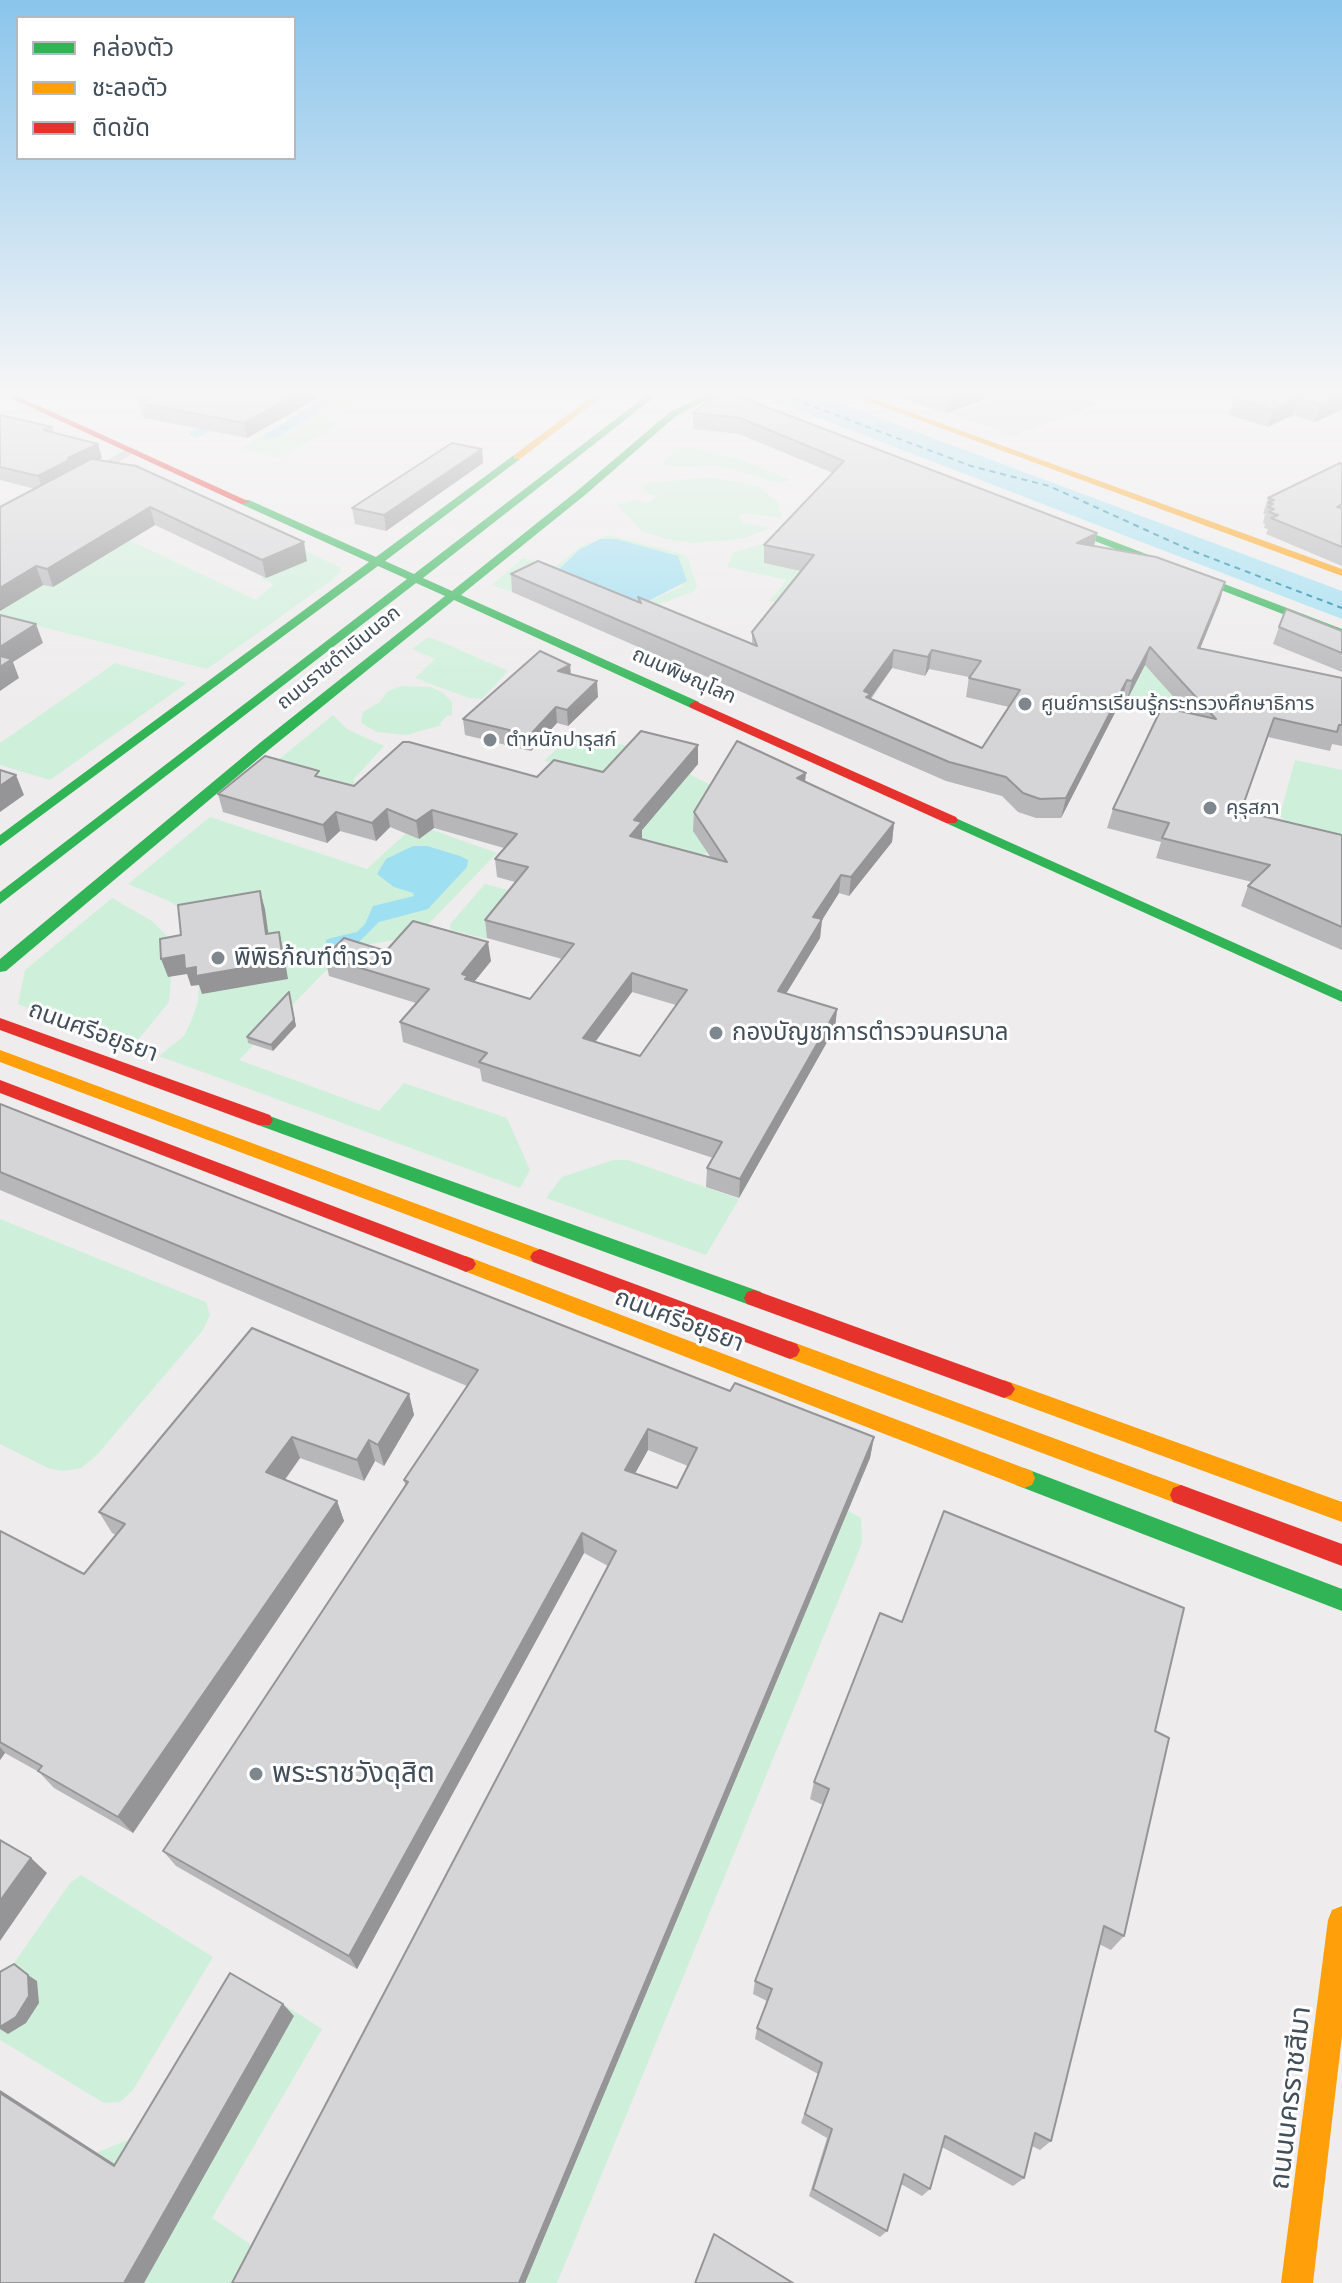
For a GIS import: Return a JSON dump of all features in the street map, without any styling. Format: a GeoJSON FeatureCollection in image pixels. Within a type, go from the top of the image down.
{"type":"FeatureCollection","features":[{"type":"Feature","properties":{"kind":"main road","name":"ถนนพิษณุโลก"},"geometry":{"type":"LineString","coordinates":[[243,502],[1342,997]]}},
{"type":"Feature","properties":{"kind":"main road"},"geometry":{"type":"LineString","coordinates":[[0,842],[460,502]]}},
{"type":"Feature","properties":{"kind":"main road","name":"ถนนราชดำเนินนอก"},"geometry":{"type":"LineString","coordinates":[[0,899],[515,502]]}},
{"type":"Feature","properties":{"kind":"main road","name":"ถนนราชดำเนินนอก"},"geometry":{"type":"LineString","coordinates":[[3,965],[245,764],[570,502]]}},
{"type":"Feature","properties":{"kind":"main road"},"geometry":{"type":"LineString","coordinates":[[1146,502],[1342,573]]}},
{"type":"Feature","properties":{"kind":"main road"},"geometry":{"type":"LineString","coordinates":[[1038,515],[1342,633]]}},
{"type":"Feature","properties":{"kind":"main road"},"geometry":{"type":"LineString","coordinates":[[147,734],[245,764]]}},
{"type":"Feature","properties":{"kind":"main road"},"geometry":{"type":"LineString","coordinates":[[0,982],[3,965]]}},
{"type":"Feature","properties":{"kind":"main road","name":"ถนนศรีอยุธยา"},"geometry":{"type":"LineString","coordinates":[[0,1024],[123,1067],[1134,1457],[1342,1555]]}},
{"type":"Feature","properties":{"kind":"main road","name":"ถนนศรีอยุธยา"},"geometry":{"type":"LineString","coordinates":[[0,1056],[807,1354],[1055,1428],[1134,1457],[1342,1512]]}},
{"type":"Feature","properties":{"kind":"main road"},"geometry":{"type":"LineString","coordinates":[[97,1092],[123,1067]]}},
{"type":"Feature","properties":{"kind":"main road"},"geometry":{"type":"LineString","coordinates":[[29,1096],[53,1075]]}},
{"type":"Feature","properties":{"kind":"main road","name":"ถนนศรีอยุธยา"},"geometry":{"type":"LineString","coordinates":[[0,1086],[1342,1600]]}},
{"type":"Feature","properties":{"kind":"main road"},"geometry":{"type":"LineString","coordinates":[[333,1215],[356,1187]]}},
{"type":"Feature","properties":{"kind":"main road"},"geometry":{"type":"LineString","coordinates":[[500,1239],[504,1280]]}},
{"type":"Feature","properties":{"kind":"main road"},"geometry":{"type":"LineString","coordinates":[[616,1323],[637,1290]]}},
{"type":"Feature","properties":{"kind":"main road"},"geometry":{"type":"LineString","coordinates":[[790,1389],[807,1354]]}},
{"type":"Feature","properties":{"kind":"main road","name":"ถนนนครราชสีมา"},"geometry":{"type":"LineString","coordinates":[[1297,2283],[1342,1920]]}},
{"type":"Feature","properties":{"kind":"green space"},"geometry":{"type":"Polygon","coordinates":[[[193,502],[340,567],[341,571],[207,669],[0,616],[0,569],[97,515],[140,534],[131,541],[256,600],[274,584],[260,578],[298,561],[193,502]]]}},
{"type":"Feature","properties":{"kind":"green space"},"geometry":{"type":"Polygon","coordinates":[[[630,502],[777,502],[781,518],[744,513],[739,517],[742,523],[771,528],[741,539],[693,543],[642,531],[617,505],[630,502]]]}},
{"type":"Feature","properties":{"kind":"green space"},"geometry":{"type":"Polygon","coordinates":[[[608,535],[683,554],[688,559],[697,586],[694,591],[663,603],[639,607],[539,579],[512,592],[492,585],[523,558],[556,566],[580,547],[608,535]],[[600,539],[579,550],[560,568],[641,605],[683,586],[600,539]]]}},
{"type":"Feature","properties":{"kind":"green space"},"geometry":{"type":"Polygon","coordinates":[[[824,541],[788,604],[769,601],[787,580],[727,567],[734,552],[770,542],[824,541]]]}},
{"type":"Feature","properties":{"kind":"green space"},"geometry":{"type":"Polygon","coordinates":[[[428,637],[508,671],[482,699],[469,698],[415,678],[435,659],[412,649],[428,637]]]}},
{"type":"Feature","properties":{"kind":"green space"},"geometry":{"type":"Polygon","coordinates":[[[1150,656],[1186,698],[1180,710],[1127,700],[1150,656]]]}},
{"type":"Feature","properties":{"kind":"green space"},"geometry":{"type":"Polygon","coordinates":[[[115,663],[187,683],[50,780],[0,765],[0,743],[115,663]]]}},
{"type":"Feature","properties":{"kind":"green space"},"geometry":{"type":"Polygon","coordinates":[[[402,686],[430,687],[442,692],[452,702],[452,716],[448,715],[439,724],[442,725],[407,735],[377,732],[361,723],[363,712],[380,702],[388,691],[402,686]]]}},
{"type":"Feature","properties":{"kind":"green space"},"geometry":{"type":"Polygon","coordinates":[[[333,715],[347,729],[384,746],[354,779],[355,788],[260,775],[333,715]]]}},
{"type":"Feature","properties":{"kind":"green space"},"geometry":{"type":"Polygon","coordinates":[[[573,733],[627,746],[601,774],[544,761],[573,733]]]}},
{"type":"Feature","properties":{"kind":"green space"},"geometry":{"type":"Polygon","coordinates":[[[1295,760],[1342,770],[1342,837],[1288,825],[1280,815],[1295,760]]]}},
{"type":"Feature","properties":{"kind":"green space"},"geometry":{"type":"Polygon","coordinates":[[[683,771],[768,814],[702,856],[625,841],[683,771]]]}},
{"type":"Feature","properties":{"kind":"green space"},"geometry":{"type":"Polygon","coordinates":[[[210,817],[367,869],[416,824],[497,853],[417,936],[354,947],[342,954],[239,1060],[379,1111],[404,1083],[507,1118],[530,1170],[520,1188],[159,1056],[184,1036],[192,1019],[198,1001],[203,925],[169,901],[128,884],[210,817]]]}},
{"type":"Feature","properties":{"kind":"green space"},"geometry":{"type":"Polygon","coordinates":[[[485,884],[515,892],[510,910],[487,939],[451,930],[450,924],[485,884]]]}},
{"type":"Feature","properties":{"kind":"green space"},"geometry":{"type":"Polygon","coordinates":[[[112,898],[152,921],[167,936],[173,955],[169,1002],[133,1046],[18,1004],[25,970],[112,898]]]}},
{"type":"Feature","properties":{"kind":"green space"},"geometry":{"type":"Polygon","coordinates":[[[613,1160],[628,1160],[739,1199],[706,1255],[546,1198],[562,1177],[613,1160]]]}},
{"type":"Feature","properties":{"kind":"green space"},"geometry":{"type":"Polygon","coordinates":[[[0,1219],[206,1302],[210,1315],[203,1330],[96,1456],[81,1468],[63,1471],[48,1468],[0,1444],[0,1219]]]}},
{"type":"Feature","properties":{"kind":"green space"},"geometry":{"type":"Polygon","coordinates":[[[848,1511],[861,1518],[862,1543],[557,2283],[525,2283],[848,1511]]]}},
{"type":"Feature","properties":{"kind":"green space"},"geometry":{"type":"Polygon","coordinates":[[[81,1875],[213,1957],[133,2090],[120,2102],[104,2103],[0,2040],[0,1983],[70,1883],[81,1875]]]}},
{"type":"Feature","properties":{"kind":"green space"},"geometry":{"type":"Polygon","coordinates":[[[246,1980],[322,2029],[212,2218],[263,2253],[248,2283],[0,2283],[0,2254],[98,2152],[158,2128],[246,1980]]]}},
{"type":"Feature","properties":{"kind":"water"},"geometry":{"type":"Polygon","coordinates":[[[1036,502],[1103,502],[1342,591],[1342,619],[1036,502]]]}},
{"type":"Feature","properties":{"kind":"water"},"geometry":{"type":"Polygon","coordinates":[[[600,539],[616,539],[678,556],[687,581],[641,605],[563,575],[560,568],[579,550],[600,539]]]}},
{"type":"Feature","properties":{"kind":"water"},"geometry":{"type":"Polygon","coordinates":[[[413,846],[427,846],[460,856],[468,860],[467,867],[428,909],[379,922],[360,941],[341,950],[326,947],[326,940],[357,932],[365,924],[373,906],[414,896],[394,887],[377,874],[386,859],[413,846]]]}},
{"type":"Feature","properties":{"kind":"building"},"geometry":{"type":"Polygon","coordinates":[[[10,502],[215,502],[304,542],[262,560],[150,507],[47,569],[36,566],[0,588],[0,507],[10,502]]]}},
{"type":"Feature","properties":{"kind":"building"},"geometry":{"type":"Polygon","coordinates":[[[362,502],[404,502],[384,515],[352,508],[362,502]]]}},
{"type":"Feature","properties":{"kind":"building"},"geometry":{"type":"Polygon","coordinates":[[[805,502],[1014,502],[1097,533],[1077,543],[1156,557],[1225,582],[1198,648],[1342,678],[1342,725],[1339,725],[1337,732],[1274,718],[1241,811],[1342,835],[1342,927],[1248,886],[1270,865],[1162,838],[1169,823],[1113,809],[1162,707],[1216,719],[1150,647],[1132,681],[1127,680],[1066,798],[1040,799],[1023,793],[1006,777],[949,762],[511,574],[538,561],[641,603],[638,597],[757,646],[752,632],[814,555],[764,545],[805,502]],[[894,650],[864,691],[871,694],[866,697],[982,748],[1020,690],[969,678],[981,661],[932,650],[928,657],[894,650]]]}},
{"type":"Feature","properties":{"kind":"building"},"geometry":{"type":"Polygon","coordinates":[[[1342,502],[1337,507],[1342,508],[1342,547],[1271,518],[1278,515],[1269,512],[1274,509],[1268,507],[1273,504],[1268,503],[1342,502]]]}},
{"type":"Feature","properties":{"kind":"building"},"geometry":{"type":"Polygon","coordinates":[[[1286,609],[1342,631],[1342,653],[1279,627],[1286,609]]]}},
{"type":"Feature","properties":{"kind":"building"},"geometry":{"type":"Polygon","coordinates":[[[0,615],[36,624],[0,647],[0,615]]]}},
{"type":"Feature","properties":{"kind":"building"},"geometry":{"type":"Polygon","coordinates":[[[540,651],[570,665],[558,671],[597,681],[567,710],[556,707],[530,735],[463,719],[540,651]]]}},
{"type":"Feature","properties":{"kind":"building"},"geometry":{"type":"Polygon","coordinates":[[[0,656],[12,659],[0,667],[0,656]]]}},
{"type":"Feature","properties":{"kind":"building"},"geometry":{"type":"Polygon","coordinates":[[[641,731],[698,745],[634,820],[642,822],[630,836],[727,862],[694,812],[737,741],[806,773],[797,778],[894,823],[851,877],[841,875],[813,917],[822,919],[778,991],[837,1009],[740,1179],[707,1168],[722,1142],[479,1062],[487,1053],[400,1022],[429,989],[325,957],[344,938],[386,951],[413,921],[488,942],[462,974],[468,976],[465,979],[530,999],[574,944],[485,920],[528,867],[495,859],[517,834],[432,810],[416,821],[387,809],[372,823],[336,812],[323,825],[218,794],[265,756],[319,771],[315,776],[354,786],[403,742],[537,777],[554,760],[603,772],[641,731]],[[632,973],[583,1038],[640,1056],[687,990],[632,973]]]}},
{"type":"Feature","properties":{"kind":"building"},"geometry":{"type":"Polygon","coordinates":[[[0,770],[16,775],[0,786],[0,770]]]}},
{"type":"Feature","properties":{"kind":"building"},"geometry":{"type":"Polygon","coordinates":[[[260,891],[266,934],[279,932],[283,961],[196,976],[196,967],[185,969],[184,955],[161,959],[160,939],[181,935],[178,905],[260,891]]]}},
{"type":"Feature","properties":{"kind":"building"},"geometry":{"type":"Polygon","coordinates":[[[289,992],[294,1020],[271,1045],[247,1037],[289,992]]]}},
{"type":"Feature","properties":{"kind":"building"},"geometry":{"type":"Polygon","coordinates":[[[0,1104],[730,1391],[735,1383],[874,1437],[519,2283],[232,2283],[616,1551],[582,1533],[349,1956],[163,1851],[408,1482],[404,1480],[478,1370],[0,1172],[0,1104]],[[648,1429],[625,1470],[677,1488],[697,1448],[648,1429]]]}},
{"type":"Feature","properties":{"kind":"building"},"geometry":{"type":"Polygon","coordinates":[[[252,1328],[409,1394],[378,1445],[369,1440],[357,1460],[292,1437],[266,1472],[337,1501],[118,1817],[38,1771],[42,1766],[0,1742],[0,1531],[84,1574],[125,1524],[99,1512],[252,1328]]]}},
{"type":"Feature","properties":{"kind":"building"},"geometry":{"type":"Polygon","coordinates":[[[944,1511],[1184,1608],[1155,1731],[1169,1738],[1124,1936],[1104,1926],[1051,2141],[1035,2133],[1024,2178],[945,2136],[930,2189],[904,2174],[887,2231],[813,2189],[832,2129],[805,2114],[822,2063],[757,2028],[772,1989],[755,1981],[829,1789],[814,1782],[880,1613],[902,1622],[944,1511]]]}},
{"type":"Feature","properties":{"kind":"building"},"geometry":{"type":"Polygon","coordinates":[[[0,1840],[31,1858],[0,1901],[0,1840]]]}},
{"type":"Feature","properties":{"kind":"building"},"geometry":{"type":"Polygon","coordinates":[[[14,1964],[28,1975],[29,1996],[16,2017],[0,2027],[0,1972],[14,1964]]]}},
{"type":"Feature","properties":{"kind":"building"},"geometry":{"type":"Polygon","coordinates":[[[230,1973],[283,2004],[124,2283],[0,2283],[0,2093],[114,2166],[230,1973]]]}},
{"type":"Feature","properties":{"kind":"building"},"geometry":{"type":"Polygon","coordinates":[[[714,2234],[793,2283],[695,2283],[714,2234]]]}},
{"type":"Feature","properties":{"kind":"ferry route"},"geometry":{"type":"LineString","coordinates":[[1083,502],[1190,550],[1342,608]]}},
{"type":"Feature","properties":{"kind":"traffic: fast"},"geometry":{"type":"LineString","coordinates":[[245,502],[695,705]]}},
{"type":"Feature","properties":{"kind":"traffic: fast"},"geometry":{"type":"LineString","coordinates":[[0,842],[457,502]]}},
{"type":"Feature","properties":{"kind":"traffic: fast"},"geometry":{"type":"LineString","coordinates":[[0,899],[515,502]]}},
{"type":"Feature","properties":{"kind":"traffic: fast"},"geometry":{"type":"LineString","coordinates":[[0,967],[266,745],[570,502]]}},
{"type":"Feature","properties":{"kind":"traffic: fast"},"geometry":{"type":"LineString","coordinates":[[1060,524],[1342,633]]}},
{"type":"Feature","properties":{"kind":"traffic: fast"},"geometry":{"type":"LineString","coordinates":[[951,820],[1342,997]]}},
{"type":"Feature","properties":{"kind":"traffic: fast"},"geometry":{"type":"LineString","coordinates":[[264,1120],[754,1298]]}},
{"type":"Feature","properties":{"kind":"traffic: fast"},"geometry":{"type":"LineString","coordinates":[[1024,1478],[1342,1600]]}},
{"type":"Feature","properties":{"kind":"traffic: slow"},"geometry":{"type":"LineString","coordinates":[[1146,502],[1342,573]]}},
{"type":"Feature","properties":{"kind":"traffic: slow"},"geometry":{"type":"LineString","coordinates":[[0,1056],[540,1257]]}},
{"type":"Feature","properties":{"kind":"traffic: slow"},"geometry":{"type":"LineString","coordinates":[[466,1264],[1024,1478]]}},
{"type":"Feature","properties":{"kind":"traffic: slow"},"geometry":{"type":"LineString","coordinates":[[790,1350],[1181,1495]]}},
{"type":"Feature","properties":{"kind":"traffic: slow"},"geometry":{"type":"LineString","coordinates":[[1004,1389],[1342,1512]]}},
{"type":"Feature","properties":{"kind":"traffic: slow"},"geometry":{"type":"LineString","coordinates":[[1297,2283],[1342,1920]]}},
{"type":"Feature","properties":{"kind":"traffic: jam"},"geometry":{"type":"LineString","coordinates":[[695,705],[951,820]]}},
{"type":"Feature","properties":{"kind":"traffic: jam"},"geometry":{"type":"LineString","coordinates":[[0,1024],[264,1120]]}},
{"type":"Feature","properties":{"kind":"traffic: jam"},"geometry":{"type":"LineString","coordinates":[[0,1086],[466,1264]]}},
{"type":"Feature","properties":{"kind":"traffic: jam"},"geometry":{"type":"LineString","coordinates":[[540,1257],[790,1350]]}},
{"type":"Feature","properties":{"kind":"traffic: jam"},"geometry":{"type":"LineString","coordinates":[[754,1298],[1004,1389]]}},
{"type":"Feature","properties":{"kind":"traffic: jam"},"geometry":{"type":"LineString","coordinates":[[1181,1495],[1342,1555]]}},
{"type":"Feature","properties":{"kind":"place","name":"ศูนย์การเรียนรู้กระทรวงศึกษาธิการ"},"geometry":{"type":"Point","coordinates":[1025,704]}},
{"type":"Feature","properties":{"kind":"place","name":"ตำหนักปารุสก์"},"geometry":{"type":"Point","coordinates":[490,740]}},
{"type":"Feature","properties":{"kind":"place","name":"คุรุสภา"},"geometry":{"type":"Point","coordinates":[1210,808]}},
{"type":"Feature","properties":{"kind":"place","name":"พิพิธภ้ณฑ์ตำรวจ"},"geometry":{"type":"Point","coordinates":[218,958]}},
{"type":"Feature","properties":{"kind":"place","name":"กองบัญชาการตำรวจนครบาล"},"geometry":{"type":"Point","coordinates":[716,1033]}},
{"type":"Feature","properties":{"kind":"place","name":"พระราชวังดุสิต"},"geometry":{"type":"Point","coordinates":[256,1774]}}]}
